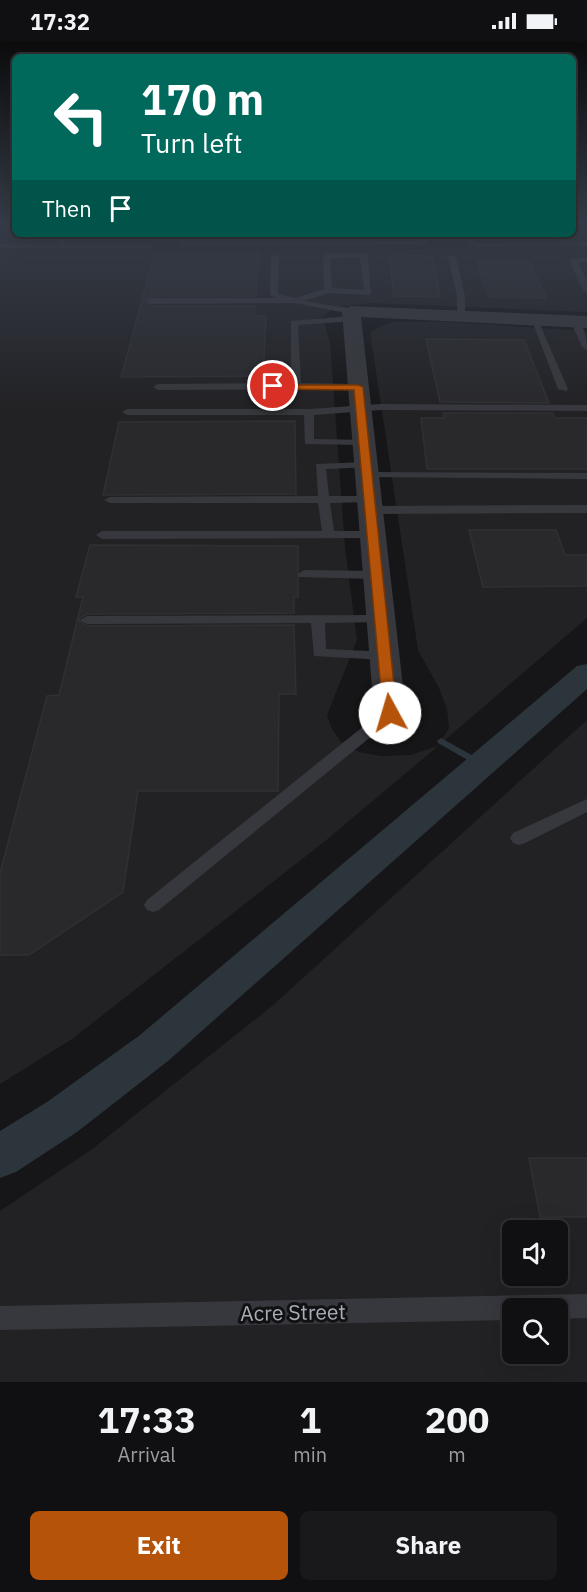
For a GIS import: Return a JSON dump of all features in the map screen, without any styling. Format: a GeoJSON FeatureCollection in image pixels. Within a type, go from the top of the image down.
{"type":"FeatureCollection","features":[{"type":"Feature","properties":{"kind":"street"},"geometry":{"type":"LineString","coordinates":[[390,713],[351,315],[461,316],[581,322]]}},
{"type":"Feature","properties":{"kind":"lane"},"geometry":{"type":"LineString","coordinates":[[274,286],[274,295],[351,315]]}},
{"type":"Feature","properties":{"kind":"lane"},"geometry":{"type":"LineString","coordinates":[[328,286],[328,290]]}},
{"type":"Feature","properties":{"kind":"lane"},"geometry":{"type":"LineString","coordinates":[[150,301],[294,301],[328,290],[368,293],[367,286]]}},
{"type":"Feature","properties":{"kind":"lane"},"geometry":{"type":"LineString","coordinates":[[459,286],[462,296],[461,316]]}},
{"type":"Feature","properties":{"kind":"lane"},"geometry":{"type":"LineString","coordinates":[[296,386],[294,323],[351,315]]}},
{"type":"Feature","properties":{"kind":"lane"},"geometry":{"type":"LineString","coordinates":[[534,320],[563,389]]}},
{"type":"Feature","properties":{"kind":"lane"},"geometry":{"type":"LineString","coordinates":[[581,322],[586,344]]}},
{"type":"Feature","properties":{"kind":"lane"},"geometry":{"type":"LineString","coordinates":[[158,387],[296,386],[359,399],[381,407],[587,408]]}},
{"type":"Feature","properties":{"kind":"lane"},"geometry":{"type":"LineString","coordinates":[[127,412],[309,412],[359,399]]}},
{"type":"Feature","properties":{"kind":"lane"},"geometry":{"type":"LineString","coordinates":[[309,412],[309,442],[367,478]]}},
{"type":"Feature","properties":{"kind":"lane"},"geometry":{"type":"LineString","coordinates":[[328,535],[320,466],[367,478],[587,509]]}},
{"type":"Feature","properties":{"kind":"lane"},"geometry":{"type":"LineString","coordinates":[[110,500],[325,499],[367,478],[587,476]]}},
{"type":"Feature","properties":{"kind":"lane"},"geometry":{"type":"LineString","coordinates":[[102,535],[373,535]]}},
{"type":"Feature","properties":{"kind":"lane"},"geometry":{"type":"LineString","coordinates":[[304,574],[376,575]]}},
{"type":"Feature","properties":{"kind":"lane"},"geometry":{"type":"LineString","coordinates":[[87,620],[381,618]]}},
{"type":"Feature","properties":{"kind":"lane"},"geometry":{"type":"LineString","coordinates":[[318,619],[319,653],[384,655]]}},
{"type":"Feature","properties":{"kind":"lane"},"geometry":{"type":"LineString","coordinates":[[153,905],[390,713]]}},
{"type":"Feature","properties":{"kind":"lane"},"geometry":{"type":"LineString","coordinates":[[519,838],[587,805]]}},
{"type":"Feature","properties":{"kind":"lane","name":"Acre Street"},"geometry":{"type":"LineString","coordinates":[[0,1318],[587,1306]]}},
{"type":"Feature","properties":{"kind":"shaded area"},"geometry":{"type":"Polygon","coordinates":[[[0,286],[587,286],[587,312],[370,303],[336,307],[322,317],[330,342],[345,548],[357,640],[327,715],[332,729],[341,742],[359,752],[381,756],[411,755],[438,746],[324,842],[72,1039],[0,1084],[0,286]]]}},
{"type":"Feature","properties":{"kind":"shaded area"},"geometry":{"type":"Polygon","coordinates":[[[391,322],[446,322],[587,331],[587,618],[438,746],[449,728],[447,709],[439,688],[418,650],[370,332],[391,322]]]}},
{"type":"Feature","properties":{"kind":"shaded area"},"geometry":{"type":"Polygon","coordinates":[[[587,720],[587,1382],[0,1382],[0,1211],[91,1150],[272,1006],[587,720]]]}},
{"type":"Feature","properties":{"kind":"building"},"geometry":{"type":"Polygon","coordinates":[[[146,286],[257,286],[256,296],[150,296],[144,301],[150,306],[255,306],[254,316],[266,316],[263,376],[121,377],[146,286]]]}},
{"type":"Feature","properties":{"kind":"building"},"geometry":{"type":"Polygon","coordinates":[[[393,286],[438,286],[440,297],[394,296],[393,286]]]}},
{"type":"Feature","properties":{"kind":"building"},"geometry":{"type":"Polygon","coordinates":[[[485,286],[540,286],[546,298],[489,297],[485,286]]]}},
{"type":"Feature","properties":{"kind":"building"},"geometry":{"type":"Polygon","coordinates":[[[426,339],[524,340],[549,403],[440,402],[426,339]]]}},
{"type":"Feature","properties":{"kind":"building"},"geometry":{"type":"Polygon","coordinates":[[[443,413],[553,413],[555,418],[587,418],[587,469],[427,469],[421,418],[444,418],[443,413]]]}},
{"type":"Feature","properties":{"kind":"building"},"geometry":{"type":"Polygon","coordinates":[[[295,421],[296,494],[103,495],[119,422],[295,421]]]}},
{"type":"Feature","properties":{"kind":"building"},"geometry":{"type":"Polygon","coordinates":[[[469,530],[556,530],[565,555],[587,555],[587,586],[483,587],[469,530]]]}},
{"type":"Feature","properties":{"kind":"building"},"geometry":{"type":"Polygon","coordinates":[[[90,545],[298,546],[298,597],[294,597],[294,613],[87,614],[78,619],[87,626],[294,625],[296,694],[279,694],[278,791],[138,791],[123,892],[29,955],[0,955],[0,873],[47,696],[59,695],[83,597],[76,597],[90,545]]]}},
{"type":"Feature","properties":{"kind":"building"},"geometry":{"type":"Polygon","coordinates":[[[529,1158],[587,1158],[587,1217],[540,1217],[529,1158]]]}},
{"type":"Feature","properties":{"kind":"waterway"},"geometry":{"type":"LineString","coordinates":[[0,1156],[62,1117],[154,1048],[587,673]]}},
{"type":"Feature","properties":{"kind":"waterway"},"geometry":{"type":"LineString","coordinates":[[441,741],[483,765]]}},
{"type":"Feature","properties":{"kind":"route"},"geometry":{"type":"LineString","coordinates":[[273,386],[358,387],[390,713]]}}]}
